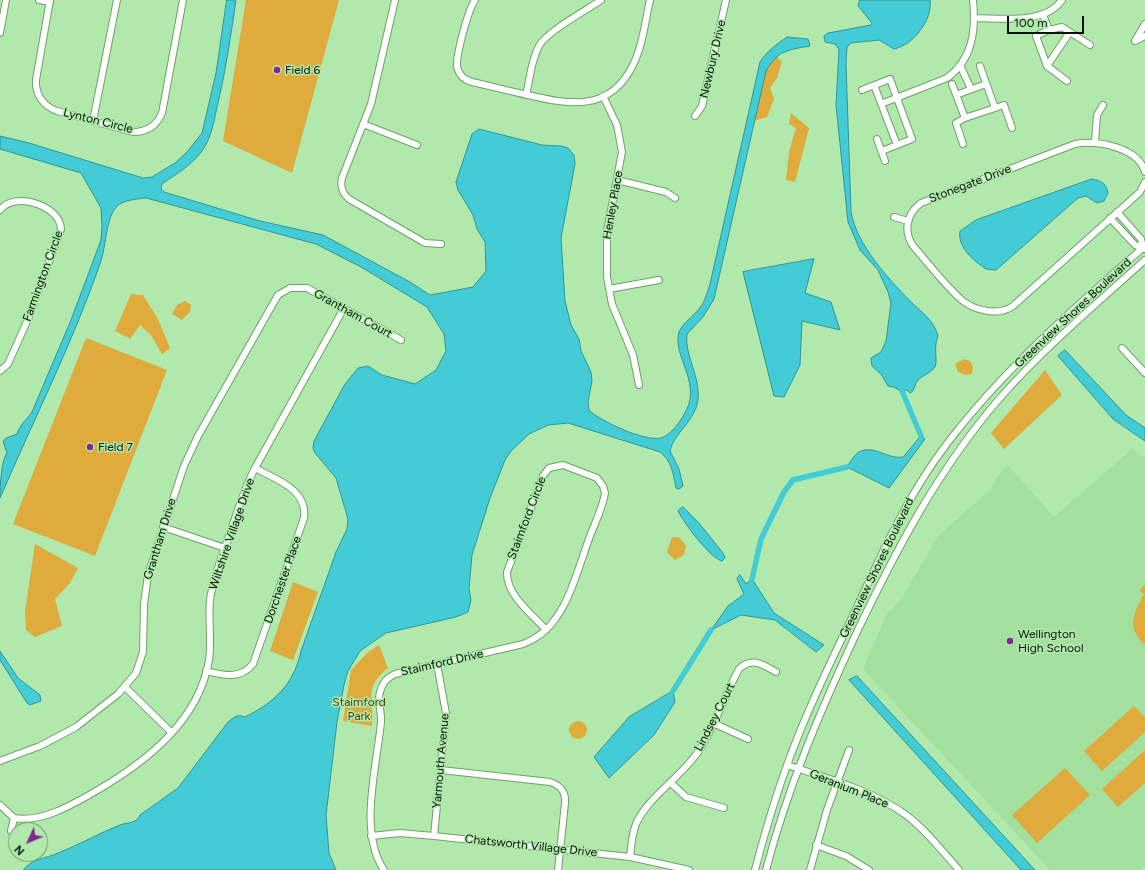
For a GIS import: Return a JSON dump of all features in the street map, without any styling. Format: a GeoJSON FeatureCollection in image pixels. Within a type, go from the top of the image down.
{"type":"FeatureCollection","features":[{"type":"Feature","properties":{"kind":"street"},"geometry":{"type":"LineString","coordinates":[[0,33],[6,0]]}},
{"type":"Feature","properties":{"kind":"street"},"geometry":{"type":"LineString","coordinates":[[39,0],[50,1]]}},
{"type":"Feature","properties":{"kind":"street"},"geometry":{"type":"LineString","coordinates":[[93,121],[117,0]]}},
{"type":"Feature","properties":{"kind":"street","name":"Lynton Circle"},"geometry":{"type":"LineString","coordinates":[[50,1],[36,80],[38,94],[44,103],[53,110],[130,132],[137,132],[151,127],[159,119],[163,109],[183,0]]}},
{"type":"Feature","properties":{"kind":"street"},"geometry":{"type":"LineString","coordinates":[[394,0],[373,96],[342,178],[341,186],[344,193],[349,198],[425,243],[441,244]]}},
{"type":"Feature","properties":{"kind":"street"},"geometry":{"type":"LineString","coordinates":[[475,0],[468,13],[458,60],[460,74],[472,82],[568,103],[586,102],[603,96],[622,82],[634,63],[650,0]]}},
{"type":"Feature","properties":{"kind":"street"},"geometry":{"type":"LineString","coordinates":[[526,95],[536,54],[540,44],[548,36],[602,0]]}},
{"type":"Feature","properties":{"kind":"street","name":"Newbury Drive"},"geometry":{"type":"LineString","coordinates":[[695,116],[702,106],[726,0]]}},
{"type":"Feature","properties":{"kind":"street"},"geometry":{"type":"LineString","coordinates":[[881,104],[897,99],[947,78],[960,65],[972,42],[974,18],[972,0]]}},
{"type":"Feature","properties":{"kind":"street"},"geometry":{"type":"LineString","coordinates":[[974,18],[1031,18],[1043,15],[1054,9],[1062,0]]}},
{"type":"Feature","properties":{"kind":"street"},"geometry":{"type":"LineString","coordinates":[[1043,15],[1049,30]]}},
{"type":"Feature","properties":{"kind":"street"},"geometry":{"type":"LineString","coordinates":[[1145,24],[1135,41],[1145,36]]}},
{"type":"Feature","properties":{"kind":"street"},"geometry":{"type":"LineString","coordinates":[[1067,81],[1047,66],[1036,36],[1062,26],[1090,45]]}},
{"type":"Feature","properties":{"kind":"street"},"geometry":{"type":"LineString","coordinates":[[1047,66],[1070,32]]}},
{"type":"Feature","properties":{"kind":"street"},"geometry":{"type":"LineString","coordinates":[[960,65],[971,89]]}},
{"type":"Feature","properties":{"kind":"street"},"geometry":{"type":"LineString","coordinates":[[980,66],[995,108]]}},
{"type":"Feature","properties":{"kind":"street"},"geometry":{"type":"LineString","coordinates":[[862,90],[890,79],[912,139],[882,151]]}},
{"type":"Feature","properties":{"kind":"street"},"geometry":{"type":"LineString","coordinates":[[952,84],[965,118]]}},
{"type":"Feature","properties":{"kind":"street"},"geometry":{"type":"LineString","coordinates":[[956,95],[986,84]]}},
{"type":"Feature","properties":{"kind":"street"},"geometry":{"type":"LineString","coordinates":[[874,85],[897,145]]}},
{"type":"Feature","properties":{"kind":"street","name":"Henley Place"},"geometry":{"type":"LineString","coordinates":[[603,96],[617,125],[622,143],[621,161],[606,231],[606,262],[609,289],[617,319],[633,354],[639,384]]}},
{"type":"Feature","properties":{"kind":"street"},"geometry":{"type":"LineString","coordinates":[[963,144],[956,124],[965,118],[1004,105],[1012,128]]}},
{"type":"Feature","properties":{"kind":"street"},"geometry":{"type":"LineString","coordinates":[[1095,142],[1097,115],[1103,105]]}},
{"type":"Feature","properties":{"kind":"street"},"geometry":{"type":"LineString","coordinates":[[363,124],[418,145]]}},
{"type":"Feature","properties":{"kind":"street"},"geometry":{"type":"LineString","coordinates":[[877,139],[885,161]]}},
{"type":"Feature","properties":{"kind":"street","name":"Stonegate Drive"},"geometry":{"type":"LineString","coordinates":[[908,221],[915,208],[924,202],[1075,144],[1095,142],[1111,145],[1140,162],[1145,172]]}},
{"type":"Feature","properties":{"kind":"street"},"geometry":{"type":"LineString","coordinates":[[617,180],[666,192],[675,198]]}},
{"type":"Feature","properties":{"kind":"street"},"geometry":{"type":"LineString","coordinates":[[894,217],[908,221],[907,230],[912,244],[962,300],[989,312],[998,312],[1013,306],[1140,192],[1145,182]]}},
{"type":"Feature","properties":{"kind":"street","name":"Farmington Circle"},"geometry":{"type":"LineString","coordinates":[[0,210],[7,203],[18,200],[46,208],[57,215],[61,229],[43,282],[23,332],[8,364],[0,371]]}},
{"type":"Feature","properties":{"kind":"street"},"geometry":{"type":"LineString","coordinates":[[1117,212],[1141,239],[1144,248]]}},
{"type":"Feature","properties":{"kind":"street"},"geometry":{"type":"LineString","coordinates":[[1110,218],[1135,245],[1144,248]]}},
{"type":"Feature","properties":{"kind":"street","name":"Greenview Shores Boulevard"},"geometry":{"type":"LineString","coordinates":[[755,870],[766,828],[787,765],[814,698],[912,497],[946,445],[1031,350],[1144,248]]}},
{"type":"Feature","properties":{"kind":"street","name":"Greenview Shores Boulevard"},"geometry":{"type":"LineString","coordinates":[[766,870],[797,769],[825,701],[874,596],[923,503],[979,424],[1040,355],[1145,260]]}},
{"type":"Feature","properties":{"kind":"street"},"geometry":{"type":"LineString","coordinates":[[609,289],[659,280]]}},
{"type":"Feature","properties":{"kind":"street","name":"Grantham Drive"},"geometry":{"type":"LineString","coordinates":[[0,761],[40,746],[70,730],[105,706],[125,687],[136,673],[142,656],[144,604],[148,575],[190,451],[273,301],[278,295],[287,289],[298,287],[305,288]]}},
{"type":"Feature","properties":{"kind":"street","name":"Grantham Court"},"geometry":{"type":"LineString","coordinates":[[305,288],[401,340]]}},
{"type":"Feature","properties":{"kind":"street","name":"Wiltshire Village Drive"},"geometry":{"type":"LineString","coordinates":[[14,818],[34,819],[70,805],[126,772],[172,733],[192,706],[202,685],[210,654],[210,610],[212,588],[245,489],[255,468],[344,308]]}},
{"type":"Feature","properties":{"kind":"street"},"geometry":{"type":"LineString","coordinates":[[1122,348],[1145,373]]}},
{"type":"Feature","properties":{"kind":"street","name":"Staimford Circle"},"geometry":{"type":"LineString","coordinates":[[563,465],[597,478],[603,486],[605,493],[564,604],[558,616],[546,630],[513,593],[509,584],[507,572],[543,476],[553,466],[563,465]]}},
{"type":"Feature","properties":{"kind":"street","name":"Dorchester Place"},"geometry":{"type":"LineString","coordinates":[[206,671],[228,676],[235,675],[245,672],[253,664],[304,518],[304,507],[298,494],[255,468]]}},
{"type":"Feature","properties":{"kind":"street"},"geometry":{"type":"LineString","coordinates":[[163,527],[225,548]]}},
{"type":"Feature","properties":{"kind":"street"},"geometry":{"type":"LineString","coordinates":[[865,591],[874,596]]}},
{"type":"Feature","properties":{"kind":"street","name":"Staimford Drive"},"geometry":{"type":"LineString","coordinates":[[384,870],[375,854],[371,836],[370,818],[381,720],[379,700],[381,688],[388,678],[395,674],[519,645],[536,638],[546,630]]}},
{"type":"Feature","properties":{"kind":"street","name":"Lindsey Court"},"geometry":{"type":"LineString","coordinates":[[630,857],[633,832],[640,816],[650,803],[671,783],[698,752],[742,666],[751,662],[758,662],[776,672]]}},
{"type":"Feature","properties":{"kind":"street","name":"Yarmouth Avenue"},"geometry":{"type":"LineString","coordinates":[[434,836],[446,713],[438,664]]}},
{"type":"Feature","properties":{"kind":"street"},"geometry":{"type":"LineString","coordinates":[[125,687],[172,733]]}},
{"type":"Feature","properties":{"kind":"street"},"geometry":{"type":"LineString","coordinates":[[713,723],[748,739]]}},
{"type":"Feature","properties":{"kind":"street"},"geometry":{"type":"LineString","coordinates":[[810,870],[816,845],[836,783],[849,750]]}},
{"type":"Feature","properties":{"kind":"street","name":"Geranium Place"},"geometry":{"type":"LineString","coordinates":[[787,765],[878,799],[905,815],[925,832],[959,870]]}},
{"type":"Feature","properties":{"kind":"street"},"geometry":{"type":"LineString","coordinates":[[441,770],[550,782],[562,790],[566,799],[558,870]]}},
{"type":"Feature","properties":{"kind":"street"},"geometry":{"type":"LineString","coordinates":[[671,783],[686,797],[724,808]]}},
{"type":"Feature","properties":{"kind":"street"},"geometry":{"type":"LineString","coordinates":[[0,805],[14,818],[13,822]]}},
{"type":"Feature","properties":{"kind":"street","name":"Chatsworth Village Drive"},"geometry":{"type":"LineString","coordinates":[[371,836],[400,833],[560,849],[630,857],[689,870]]}},
{"type":"Feature","properties":{"kind":"street"},"geometry":{"type":"LineString","coordinates":[[816,845],[846,856],[869,870]]}},
{"type":"Feature","properties":{"kind":"shaded area","name":"Wellington High School"},"geometry":{"type":"Polygon","coordinates":[[[1132,449],[1145,458],[1145,865],[1139,870],[1050,870],[863,669],[887,613],[900,601],[939,535],[990,490],[1000,473],[1008,465],[1054,517],[1132,449]]]}},
{"type":"Feature","properties":{"kind":"green space","name":"Field 6"},"geometry":{"type":"Polygon","coordinates":[[[246,0],[339,0],[292,173],[223,141],[246,0]]]}},
{"type":"Feature","properties":{"kind":"green space"},"geometry":{"type":"Polygon","coordinates":[[[776,56],[782,62],[777,78],[770,88],[774,99],[767,117],[754,121],[766,71],[776,56]]]}},
{"type":"Feature","properties":{"kind":"green space"},"geometry":{"type":"Polygon","coordinates":[[[791,113],[809,128],[795,182],[786,180],[789,152],[796,128],[789,124],[791,113]]]}},
{"type":"Feature","properties":{"kind":"green space"},"geometry":{"type":"Polygon","coordinates":[[[131,294],[143,295],[157,317],[170,348],[162,354],[151,335],[140,325],[130,339],[115,331],[131,294]]]}},
{"type":"Feature","properties":{"kind":"green space"},"geometry":{"type":"Polygon","coordinates":[[[185,301],[191,305],[190,312],[182,320],[172,314],[177,305],[185,301]]]}},
{"type":"Feature","properties":{"kind":"green space","name":"Field 7"},"geometry":{"type":"Polygon","coordinates":[[[86,338],[167,370],[95,556],[13,524],[86,338]]]}},
{"type":"Feature","properties":{"kind":"green space"},"geometry":{"type":"Polygon","coordinates":[[[964,359],[970,361],[973,367],[972,374],[965,375],[958,372],[955,364],[964,359]]]}},
{"type":"Feature","properties":{"kind":"green space"},"geometry":{"type":"Polygon","coordinates":[[[1045,370],[1062,395],[1004,449],[991,433],[1045,370]]]}},
{"type":"Feature","properties":{"kind":"green space"},"geometry":{"type":"Polygon","coordinates":[[[672,537],[679,537],[686,546],[684,555],[675,560],[667,552],[672,537]]]}},
{"type":"Feature","properties":{"kind":"green space"},"geometry":{"type":"Polygon","coordinates":[[[35,544],[78,568],[70,583],[55,599],[62,626],[35,637],[26,630],[25,611],[35,544]]]}},
{"type":"Feature","properties":{"kind":"green space"},"geometry":{"type":"Polygon","coordinates":[[[293,582],[318,592],[293,660],[270,651],[293,582]]]}},
{"type":"Feature","properties":{"kind":"green space"},"geometry":{"type":"Polygon","coordinates":[[[1145,585],[1145,645],[1135,632],[1133,620],[1134,614],[1144,594],[1139,590],[1145,585]]]}},
{"type":"Feature","properties":{"kind":"green space","name":"Staimford Park"},"geometry":{"type":"Polygon","coordinates":[[[379,645],[388,668],[380,675],[372,688],[372,726],[343,721],[351,670],[368,652],[379,645]]]}},
{"type":"Feature","properties":{"kind":"green space"},"geometry":{"type":"Polygon","coordinates":[[[1134,706],[1145,717],[1145,732],[1102,771],[1084,751],[1134,706]]]}},
{"type":"Feature","properties":{"kind":"green space"},"geometry":{"type":"Polygon","coordinates":[[[574,721],[582,721],[587,726],[585,737],[582,739],[574,739],[569,734],[569,726],[574,721]]]}},
{"type":"Feature","properties":{"kind":"green space"},"geometry":{"type":"Polygon","coordinates":[[[1145,750],[1145,783],[1118,807],[1102,789],[1145,750]]]}},
{"type":"Feature","properties":{"kind":"green space"},"geometry":{"type":"Polygon","coordinates":[[[1065,768],[1090,795],[1037,843],[1012,815],[1065,768]]]}},
{"type":"Feature","properties":{"kind":"water"},"geometry":{"type":"Polygon","coordinates":[[[227,0],[236,0],[228,52],[214,122],[210,134],[205,146],[198,156],[162,184],[161,189],[164,192],[260,221],[323,235],[410,282],[430,295],[473,287],[486,271],[485,242],[477,229],[473,215],[458,190],[456,182],[472,134],[479,129],[542,145],[568,148],[574,155],[575,164],[561,238],[565,301],[571,325],[579,339],[581,351],[591,372],[592,381],[588,402],[589,410],[603,420],[623,430],[645,437],[661,438],[669,434],[679,422],[687,409],[690,399],[688,378],[679,349],[679,332],[683,325],[697,312],[701,306],[706,297],[710,284],[760,62],[768,52],[787,37],[808,39],[810,46],[784,52],[770,64],[766,71],[714,299],[703,317],[687,334],[688,350],[697,383],[698,400],[693,414],[675,439],[670,451],[679,469],[683,486],[679,489],[676,488],[670,464],[660,452],[568,423],[548,425],[529,434],[511,451],[505,460],[490,498],[472,555],[469,589],[471,600],[468,612],[456,617],[386,633],[360,651],[348,671],[337,722],[326,815],[329,853],[336,870],[23,870],[33,862],[48,862],[48,857],[120,825],[137,820],[140,815],[178,788],[228,722],[236,716],[245,717],[256,711],[282,691],[294,673],[336,552],[347,529],[348,519],[336,478],[315,453],[313,448],[314,441],[345,384],[358,368],[368,366],[382,375],[415,384],[436,370],[446,351],[444,334],[427,307],[361,267],[316,244],[146,198],[127,201],[117,206],[113,211],[108,224],[103,255],[90,291],[66,351],[0,498],[2,468],[7,453],[3,441],[6,438],[17,434],[21,425],[32,412],[71,320],[101,240],[102,227],[101,208],[81,173],[0,149],[0,136],[29,143],[143,178],[152,177],[175,163],[187,152],[202,133],[216,73],[227,0]]]}},
{"type":"Feature","properties":{"kind":"water"},"geometry":{"type":"Polygon","coordinates":[[[860,0],[930,0],[928,16],[915,37],[901,47],[894,49],[879,40],[851,43],[847,47],[846,63],[851,212],[854,224],[874,260],[901,292],[927,317],[936,330],[938,336],[935,367],[918,380],[913,391],[910,393],[907,390],[902,392],[894,387],[888,386],[881,374],[872,366],[871,358],[881,352],[886,341],[891,303],[888,292],[878,270],[860,250],[848,222],[836,105],[839,49],[835,44],[825,42],[824,36],[828,33],[871,25],[872,23],[858,6],[860,0]]]}},
{"type":"Feature","properties":{"kind":"water"},"geometry":{"type":"Polygon","coordinates":[[[1092,179],[1105,185],[1108,193],[1104,201],[1097,203],[1086,196],[1078,198],[996,270],[986,269],[976,262],[967,253],[961,243],[960,231],[976,220],[1092,179]]]}},
{"type":"Feature","properties":{"kind":"water"},"geometry":{"type":"Polygon","coordinates":[[[814,259],[805,293],[831,302],[840,330],[802,321],[800,365],[784,397],[774,396],[743,272],[814,259]]]}},
{"type":"Feature","properties":{"kind":"water"},"geometry":{"type":"Polygon","coordinates":[[[1065,350],[1126,415],[1145,428],[1145,441],[1113,419],[1058,356],[1065,350]]]}},
{"type":"Feature","properties":{"kind":"water"},"geometry":{"type":"Polygon","coordinates":[[[921,436],[925,439],[889,488],[847,467],[856,454],[865,450],[903,457],[921,436]]]}},
{"type":"Feature","properties":{"kind":"water"},"geometry":{"type":"Polygon","coordinates":[[[683,507],[699,523],[723,553],[725,558],[722,561],[710,553],[691,531],[678,511],[683,507]]]}},
{"type":"Feature","properties":{"kind":"water"},"geometry":{"type":"Polygon","coordinates":[[[740,575],[746,584],[752,579],[774,613],[824,645],[816,652],[775,620],[741,615],[711,630],[728,606],[744,594],[737,579],[740,575]]]}},
{"type":"Feature","properties":{"kind":"water"},"geometry":{"type":"Polygon","coordinates":[[[0,651],[18,678],[40,695],[41,701],[30,705],[27,703],[0,660],[0,651]]]}},
{"type":"Feature","properties":{"kind":"water"},"geometry":{"type":"Polygon","coordinates":[[[857,676],[1035,870],[1021,870],[849,680],[857,676]]]}},
{"type":"Feature","properties":{"kind":"water"},"geometry":{"type":"Polygon","coordinates":[[[673,691],[675,702],[654,735],[609,778],[594,757],[629,717],[673,691]]]}},
{"type":"Feature","properties":{"kind":"waterway"},"geometry":{"type":"LineString","coordinates":[[902,391],[921,436]]}},
{"type":"Feature","properties":{"kind":"waterway"},"geometry":{"type":"LineString","coordinates":[[752,579],[761,539],[784,492],[793,480],[847,467]]}},
{"type":"Feature","properties":{"kind":"waterway"},"geometry":{"type":"LineString","coordinates":[[673,691],[711,630]]}},
{"type":"Feature","properties":{"kind":"place","name":"Field 6"},"geometry":{"type":"Point","coordinates":[277,70]}},
{"type":"Feature","properties":{"kind":"place","name":"Field 7"},"geometry":{"type":"Point","coordinates":[90,447]}},
{"type":"Feature","properties":{"kind":"place","name":"Wellington High School"},"geometry":{"type":"Point","coordinates":[1010,641]}}]}
